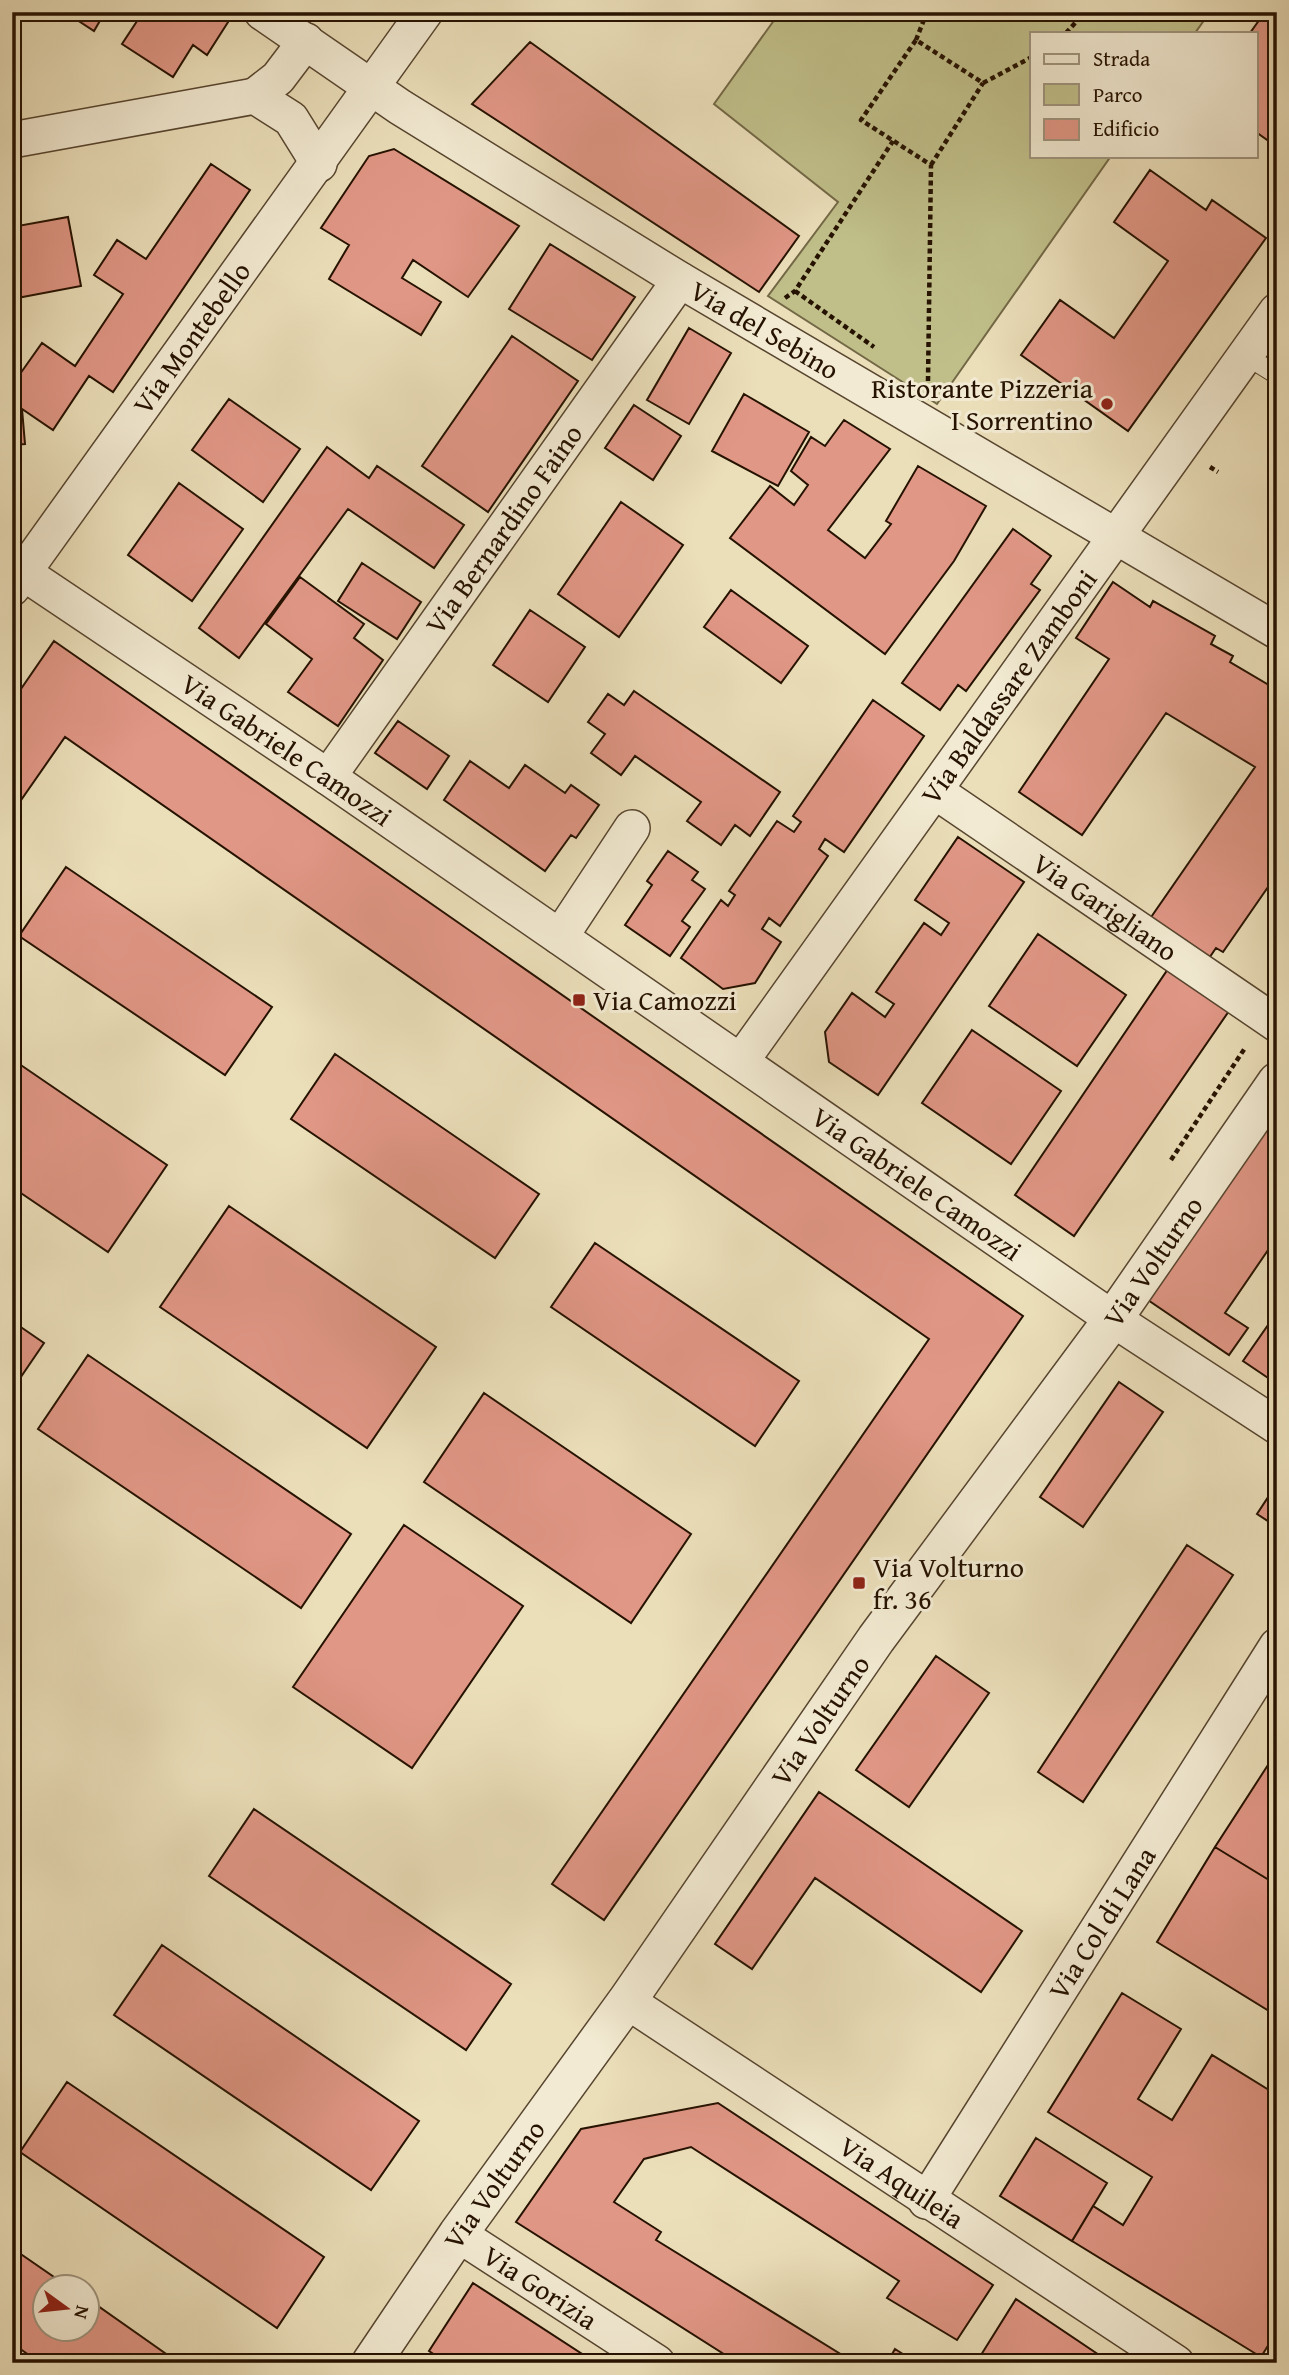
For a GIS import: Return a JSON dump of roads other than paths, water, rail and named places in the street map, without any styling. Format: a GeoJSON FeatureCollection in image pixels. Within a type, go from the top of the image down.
{"type":"FeatureCollection","features":[{"type":"Feature","properties":{"kind":"street","name":"Via del Sebino"},"geometry":{"type":"LineString","coordinates":[[262,12],[372,89],[680,280],[1277,631]]}},
{"type":"Feature","properties":{"kind":"street","name":"Via Montebello"},"geometry":{"type":"LineString","coordinates":[[16,575],[319,164],[425,12]]}},
{"type":"Feature","properties":{"kind":"street"},"geometry":{"type":"LineString","coordinates":[[12,140],[255,96],[278,78],[306,41]]}},
{"type":"Feature","properties":{"kind":"street"},"geometry":{"type":"LineString","coordinates":[[255,96],[291,119],[319,164]]}},
{"type":"Feature","properties":{"kind":"street","name":"Via Bernardino Faino"},"geometry":{"type":"LineString","coordinates":[[328,777],[680,280]]}},
{"type":"Feature","properties":{"kind":"street","name":"Via Baldassare Zamboni"},"geometry":{"type":"LineString","coordinates":[[741,1061],[1277,312]]}},
{"type":"Feature","properties":{"kind":"street","name":"Via Gabriele Camozzi"},"geometry":{"type":"LineString","coordinates":[[16,575],[328,777],[1113,1319],[1277,1426]]}},
{"type":"Feature","properties":{"kind":"street","name":"Via Garigliano"},"geometry":{"type":"LineString","coordinates":[[935,791],[1277,1024]]}},
{"type":"Feature","properties":{"kind":"street"},"geometry":{"type":"LineString","coordinates":[[560,937],[632,828]]}},
{"type":"Feature","properties":{"kind":"street","name":"Via Volturno"},"geometry":{"type":"LineString","coordinates":[[371,2363],[458,2234],[627,2001],[876,1639],[1113,1319],[1277,1082]]}},
{"type":"Feature","properties":{"kind":"street","name":"Via Col di Lana"},"geometry":{"type":"LineString","coordinates":[[926,2201],[1277,1646]]}},
{"type":"Feature","properties":{"kind":"street","name":"Via Aquileia"},"geometry":{"type":"LineString","coordinates":[[627,2001],[926,2201],[1176,2363]]}},
{"type":"Feature","properties":{"kind":"street","name":"Via Gorizia"},"geometry":{"type":"LineString","coordinates":[[458,2234],[657,2363]]}},
{"type":"Feature","properties":{"kind":"lane"},"geometry":{"type":"LineString","coordinates":[[1245,355],[1277,375]]}},
{"type":"Feature","properties":{"kind":"place","name":"Ristorante Pizzeria I Sorrentino"},"geometry":{"type":"Point","coordinates":[1107,404]}},
{"type":"Feature","properties":{"kind":"place","name":"Via Camozzi"},"geometry":{"type":"Point","coordinates":[579,1000]}},
{"type":"Feature","properties":{"kind":"place","name":"Via Volturno fr. 36"},"geometry":{"type":"Point","coordinates":[859,1583]}}]}
